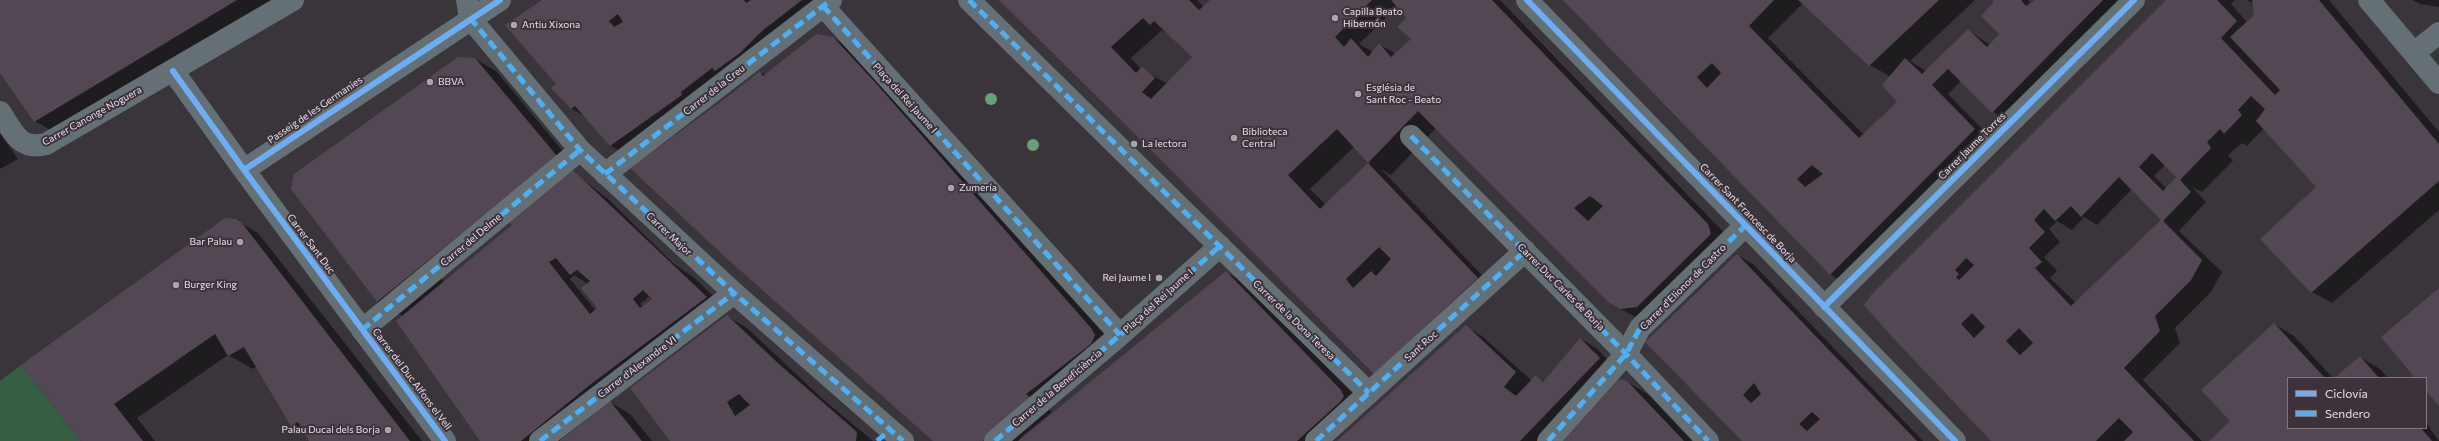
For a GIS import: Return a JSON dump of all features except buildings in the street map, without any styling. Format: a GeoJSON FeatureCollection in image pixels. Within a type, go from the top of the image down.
{"type":"FeatureCollection","features":[{"type":"Feature","properties":{"kind":"street"},"geometry":{"type":"LineString","coordinates":[[244,170],[173,71],[293,0]]}},
{"type":"Feature","properties":{"kind":"street","name":"Passeig de les Germanies"},"geometry":{"type":"LineString","coordinates":[[244,170],[469,9],[500,0]]}},
{"type":"Feature","properties":{"kind":"street"},"geometry":{"type":"LineString","coordinates":[[969,0],[1220,246]]}},
{"type":"Feature","properties":{"kind":"street","name":"Carrer Sant Francesc de Borja"},"geometry":{"type":"LineString","coordinates":[[1527,0],[1955,441]]}},
{"type":"Feature","properties":{"kind":"street","name":"Carrer Jaume Torres"},"geometry":{"type":"LineString","coordinates":[[1824,307],[2134,0]]}},
{"type":"Feature","properties":{"kind":"street"},"geometry":{"type":"LineString","coordinates":[[2369,0],[2439,83]]}},
{"type":"Feature","properties":{"kind":"street","name":"Plaça del Rei Jaume I"},"geometry":{"type":"LineString","coordinates":[[827,3],[1120,335],[1220,246]]}},
{"type":"Feature","properties":{"kind":"street","name":"Carrer de la Creu"},"geometry":{"type":"LineString","coordinates":[[605,174],[827,3]]}},
{"type":"Feature","properties":{"kind":"street","name":"Carrer Major"},"geometry":{"type":"LineString","coordinates":[[469,9],[580,150],[890,437]]}},
{"type":"Feature","properties":{"kind":"street"},"geometry":{"type":"LineString","coordinates":[[2414,53],[2439,33]]}},
{"type":"Feature","properties":{"kind":"street","name":"Carrer Canonge Noguera"},"geometry":{"type":"LineString","coordinates":[[0,112],[19,140],[26,145],[36,146],[46,144],[173,71]]}},
{"type":"Feature","properties":{"kind":"street","name":"Carrer Duc Carles de Borja"},"geometry":{"type":"LineString","coordinates":[[1411,136],[1626,354],[1708,441]]}},
{"type":"Feature","properties":{"kind":"street","name":"Carrer del Delme"},"geometry":{"type":"LineString","coordinates":[[362,330],[580,150]]}},
{"type":"Feature","properties":{"kind":"street","name":"Carrer Sant Duc"},"geometry":{"type":"LineString","coordinates":[[244,170],[362,330]]}},
{"type":"Feature","properties":{"kind":"street","name":"Carrer d'Elionor de Castro"},"geometry":{"type":"LineString","coordinates":[[1548,441],[1626,354],[1640,328],[1746,225]]}},
{"type":"Feature","properties":{"kind":"street","name":"Carrer de la Dona Teresa"},"geometry":{"type":"LineString","coordinates":[[1220,246],[1369,393]]}},
{"type":"Feature","properties":{"kind":"street","name":"Sant Roc"},"geometry":{"type":"LineString","coordinates":[[1316,441],[1525,251]]}},
{"type":"Feature","properties":{"kind":"street","name":"Carrer d'Alexandre VI"},"geometry":{"type":"LineString","coordinates":[[540,441],[734,294]]}},
{"type":"Feature","properties":{"kind":"street","name":"Carrer del Duc Alfons el Vell"},"geometry":{"type":"LineString","coordinates":[[362,330],[445,441]]}},
{"type":"Feature","properties":{"kind":"street","name":"Carrer de la Beneficiència"},"geometry":{"type":"LineString","coordinates":[[995,441],[1120,335]]}},
{"type":"Feature","properties":{"kind":"green space"},"geometry":{"type":"Polygon","coordinates":[[[21,365],[81,441],[0,441],[0,381],[21,365]]]}},
{"type":"Feature","properties":{"kind":"marked path"},"geometry":{"type":"LineString","coordinates":[[605,174],[831,0]]}},
{"type":"Feature","properties":{"kind":"marked path"},"geometry":{"type":"LineString","coordinates":[[969,0],[1369,393]]}},
{"type":"Feature","properties":{"kind":"marked path"},"geometry":{"type":"LineString","coordinates":[[823,6],[1120,335]]}},
{"type":"Feature","properties":{"kind":"marked path"},"geometry":{"type":"LineString","coordinates":[[470,18],[580,150],[734,293],[903,441]]}},
{"type":"Feature","properties":{"kind":"marked path"},"geometry":{"type":"LineString","coordinates":[[1411,136],[1626,354],[1708,441]]}},
{"type":"Feature","properties":{"kind":"marked path"},"geometry":{"type":"LineString","coordinates":[[362,330],[580,150]]}},
{"type":"Feature","properties":{"kind":"marked path"},"geometry":{"type":"LineString","coordinates":[[1548,441],[1626,354],[1640,328],[1746,225]]}},
{"type":"Feature","properties":{"kind":"marked path"},"geometry":{"type":"LineString","coordinates":[[995,441],[1120,335],[1220,246]]}},
{"type":"Feature","properties":{"kind":"marked path"},"geometry":{"type":"LineString","coordinates":[[1316,441],[1525,251]]}},
{"type":"Feature","properties":{"kind":"marked path"},"geometry":{"type":"LineString","coordinates":[[540,441],[734,293]]}},
{"type":"Feature","properties":{"kind":"marked path"},"geometry":{"type":"LineString","coordinates":[[877,441],[890,430]]}},
{"type":"Feature","properties":{"kind":"cycle path"},"geometry":{"type":"LineString","coordinates":[[244,170],[500,0]]}},
{"type":"Feature","properties":{"kind":"cycle path"},"geometry":{"type":"LineString","coordinates":[[1527,0],[1955,441]]}},
{"type":"Feature","properties":{"kind":"cycle path"},"geometry":{"type":"LineString","coordinates":[[1824,307],[2134,0]]}},
{"type":"Feature","properties":{"kind":"cycle path"},"geometry":{"type":"LineString","coordinates":[[173,71],[244,170],[445,441]]}},
{"type":"Feature","properties":{"kind":"place","name":"Capilla Beato Hibernón"},"geometry":{"type":"Point","coordinates":[1335,18]}},
{"type":"Feature","properties":{"kind":"place","name":"Antiu Xixona"},"geometry":{"type":"Point","coordinates":[514,25]}},
{"type":"Feature","properties":{"kind":"place","name":"BBVA"},"geometry":{"type":"Point","coordinates":[430,82]}},
{"type":"Feature","properties":{"kind":"place","name":"Església de Sant Roc - Beato"},"geometry":{"type":"Point","coordinates":[1358,94]}},
{"type":"Feature","properties":{"kind":"place","name":"Biblioteca Central"},"geometry":{"type":"Point","coordinates":[1234,138]}},
{"type":"Feature","properties":{"kind":"place","name":"La lectora"},"geometry":{"type":"Point","coordinates":[1134,144]}},
{"type":"Feature","properties":{"kind":"place","name":"Zumería"},"geometry":{"type":"Point","coordinates":[951,188]}},
{"type":"Feature","properties":{"kind":"place","name":"Bar Palau"},"geometry":{"type":"Point","coordinates":[240,242]}},
{"type":"Feature","properties":{"kind":"place","name":"Rei Jaume I"},"geometry":{"type":"Point","coordinates":[1159,278]}},
{"type":"Feature","properties":{"kind":"place","name":"Burger King"},"geometry":{"type":"Point","coordinates":[176,285]}},
{"type":"Feature","properties":{"kind":"place","name":"Palau Ducal dels Borja"},"geometry":{"type":"Point","coordinates":[388,430]}}]}
